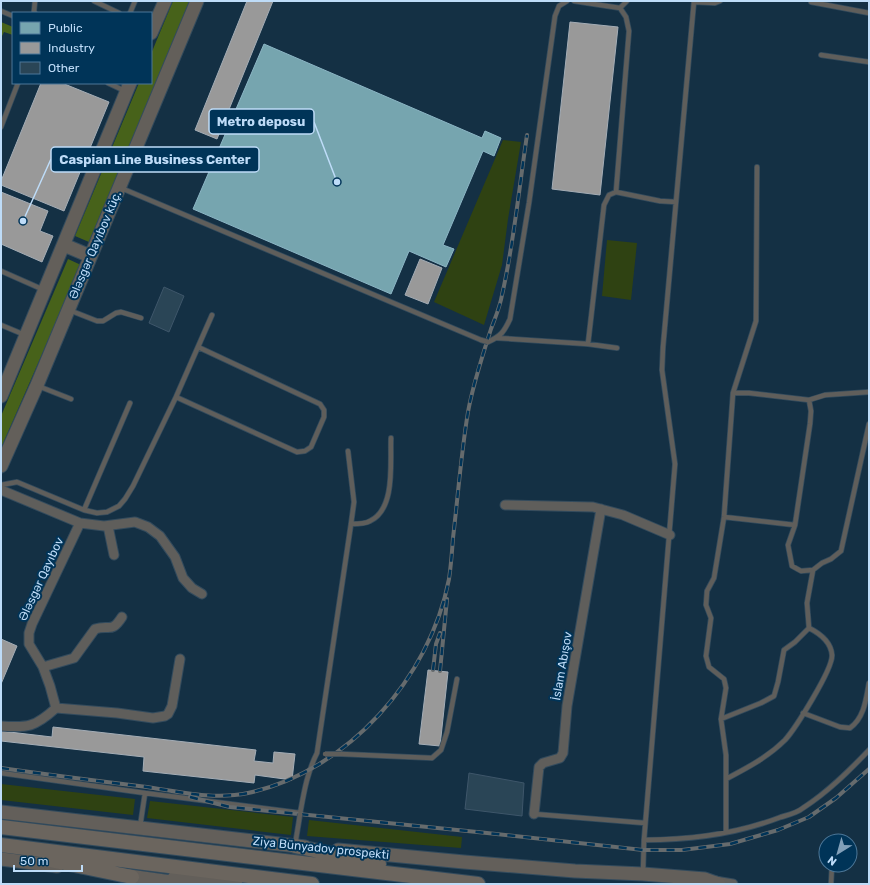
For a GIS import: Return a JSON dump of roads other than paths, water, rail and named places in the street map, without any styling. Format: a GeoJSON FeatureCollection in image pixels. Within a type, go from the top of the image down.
{"type":"FeatureCollection","features":[{"type":"Feature","properties":{"kind":"main road"},"geometry":{"type":"LineString","coordinates":[[152,32],[165,1]]}},
{"type":"Feature","properties":{"kind":"main road","name":"Ələsgər Qayıbov küç."},"geometry":{"type":"LineString","coordinates":[[1,466],[197,1]]}},
{"type":"Feature","properties":{"kind":"main road"},"geometry":{"type":"LineString","coordinates":[[1,396],[128,87]]}},
{"type":"Feature","properties":{"kind":"main road"},"geometry":{"type":"LineString","coordinates":[[64,245],[90,256]]}},
{"type":"Feature","properties":{"kind":"main road","name":"Ziya Bünyadov prospekti"},"geometry":{"type":"LineString","coordinates":[[1,812],[295,846],[575,871],[643,874],[719,884]]}},
{"type":"Feature","properties":{"kind":"main road","name":"Ziya Bünyadov prospekti"},"geometry":{"type":"LineString","coordinates":[[1,827],[462,883]]}},
{"type":"Feature","properties":{"kind":"main road"},"geometry":{"type":"LineString","coordinates":[[137,843],[295,846],[462,883],[478,884]]}},
{"type":"Feature","properties":{"kind":"main road"},"geometry":{"type":"LineString","coordinates":[[1,845],[312,884]]}},
{"type":"Feature","properties":{"kind":"main road"},"geometry":{"type":"LineString","coordinates":[[1,851],[132,877],[291,882]]}},
{"type":"Feature","properties":{"kind":"main road"},"geometry":{"type":"LineString","coordinates":[[1,859],[185,884]]}},
{"type":"Feature","properties":{"kind":"street"},"geometry":{"type":"LineString","coordinates":[[1,490],[80,523],[108,526],[135,522],[148,527],[160,536],[175,557],[183,578],[192,588],[202,594]]}},
{"type":"Feature","properties":{"kind":"street"},"geometry":{"type":"LineString","coordinates":[[505,505],[593,507],[623,515],[670,535]]}},
{"type":"Feature","properties":{"kind":"street","name":"İslam Abışov"},"geometry":{"type":"LineString","coordinates":[[534,814],[539,767],[543,763],[560,758],[563,753],[567,706],[601,509]]}},
{"type":"Feature","properties":{"kind":"street","name":"Ələsgər Qayıbov"},"geometry":{"type":"LineString","coordinates":[[56,708],[43,667],[30,644],[29,633],[80,523]]}},
{"type":"Feature","properties":{"kind":"street"},"geometry":{"type":"LineString","coordinates":[[108,526],[114,555]]}},
{"type":"Feature","properties":{"kind":"street"},"geometry":{"type":"LineString","coordinates":[[43,667],[74,658],[95,629],[99,627],[112,628],[122,617]]}},
{"type":"Feature","properties":{"kind":"street"},"geometry":{"type":"LineString","coordinates":[[1,726],[29,726],[37,723],[56,708],[117,713],[153,718],[165,716],[168,714],[172,706],[180,659]]}},
{"type":"Feature","properties":{"kind":"street"},"geometry":{"type":"LineString","coordinates":[[706,882],[733,884]]}},
{"type":"Feature","properties":{"kind":"lane"},"geometry":{"type":"LineString","coordinates":[[34,12],[36,1]]}},
{"type":"Feature","properties":{"kind":"lane"},"geometry":{"type":"LineString","coordinates":[[94,1],[118,12]]}},
{"type":"Feature","properties":{"kind":"lane"},"geometry":{"type":"LineString","coordinates":[[130,12],[135,1]]}},
{"type":"Feature","properties":{"kind":"lane"},"geometry":{"type":"LineString","coordinates":[[119,187],[488,342],[497,338],[503,332],[510,320],[530,203],[555,16],[559,6],[567,1]]}},
{"type":"Feature","properties":{"kind":"lane"},"geometry":{"type":"LineString","coordinates":[[574,1],[620,8],[626,17],[629,31],[616,192]]}},
{"type":"Feature","properties":{"kind":"lane"},"geometry":{"type":"LineString","coordinates":[[620,8],[627,1]]}},
{"type":"Feature","properties":{"kind":"lane"},"geometry":{"type":"LineString","coordinates":[[643,874],[645,823],[675,464],[662,370],[663,347],[694,1],[716,3],[720,1]]}},
{"type":"Feature","properties":{"kind":"lane"},"geometry":{"type":"LineString","coordinates":[[812,2],[869,13]]}},
{"type":"Feature","properties":{"kind":"lane"},"geometry":{"type":"LineString","coordinates":[[1,11],[12,16]]}},
{"type":"Feature","properties":{"kind":"lane"},"geometry":{"type":"LineString","coordinates":[[822,55],[869,62]]}},
{"type":"Feature","properties":{"kind":"lane"},"geometry":{"type":"LineString","coordinates":[[1,127],[18,84]]}},
{"type":"Feature","properties":{"kind":"lane"},"geometry":{"type":"LineString","coordinates":[[113,84],[128,87]]}},
{"type":"Feature","properties":{"kind":"lane"},"geometry":{"type":"LineString","coordinates":[[726,832],[726,755],[721,719],[726,688],[724,679],[708,667],[706,656],[710,618],[706,605],[707,591],[714,578],[724,517],[733,393],[756,321],[757,166]]}},
{"type":"Feature","properties":{"kind":"lane"},"geometry":{"type":"LineString","coordinates":[[588,344],[604,205],[609,195],[616,192],[660,201],[676,202]]}},
{"type":"Feature","properties":{"kind":"lane"},"geometry":{"type":"LineString","coordinates":[[1,271],[45,290]]}},
{"type":"Feature","properties":{"kind":"lane"},"geometry":{"type":"LineString","coordinates":[[68,310],[97,321],[103,321],[116,313],[121,312],[141,318]]}},
{"type":"Feature","properties":{"kind":"lane"},"geometry":{"type":"LineString","coordinates":[[1,485],[17,482],[84,510],[98,513],[107,512],[119,506],[126,499],[137,480],[212,315]]}},
{"type":"Feature","properties":{"kind":"lane"},"geometry":{"type":"LineString","coordinates":[[1,325],[26,335]]}},
{"type":"Feature","properties":{"kind":"lane"},"geometry":{"type":"LineString","coordinates":[[497,338],[588,344],[618,348]]}},
{"type":"Feature","properties":{"kind":"lane"},"geometry":{"type":"LineString","coordinates":[[176,397],[297,452],[305,451],[311,447],[324,417],[324,410],[320,404],[198,347]]}},
{"type":"Feature","properties":{"kind":"lane"},"geometry":{"type":"LineString","coordinates":[[36,385],[72,399]]}},
{"type":"Feature","properties":{"kind":"lane"},"geometry":{"type":"LineString","coordinates":[[733,393],[749,393],[809,400],[825,395],[869,392]]}},
{"type":"Feature","properties":{"kind":"lane"},"geometry":{"type":"LineString","coordinates":[[809,400],[810,424],[796,525],[788,546],[792,566],[801,571],[813,570],[822,562],[831,560],[841,551],[869,424]]}},
{"type":"Feature","properties":{"kind":"lane"},"geometry":{"type":"LineString","coordinates":[[84,510],[130,403]]}},
{"type":"Feature","properties":{"kind":"lane"},"geometry":{"type":"LineString","coordinates":[[351,524],[369,522],[380,514],[386,504],[389,488],[391,438]]}},
{"type":"Feature","properties":{"kind":"lane"},"geometry":{"type":"LineString","coordinates":[[295,846],[305,783],[317,753],[354,502],[348,451]]}},
{"type":"Feature","properties":{"kind":"lane"},"geometry":{"type":"LineString","coordinates":[[724,517],[796,525]]}},
{"type":"Feature","properties":{"kind":"lane"},"geometry":{"type":"LineString","coordinates":[[721,719],[761,703],[774,696],[784,650],[795,642],[809,628],[807,603],[813,570]]}},
{"type":"Feature","properties":{"kind":"lane"},"geometry":{"type":"LineString","coordinates":[[726,780],[762,760],[785,739],[828,672],[832,655],[828,643],[819,633],[809,628]]}},
{"type":"Feature","properties":{"kind":"lane"},"geometry":{"type":"LineString","coordinates":[[317,753],[432,758],[441,750],[447,732],[457,679]]}},
{"type":"Feature","properties":{"kind":"lane"},"geometry":{"type":"LineString","coordinates":[[803,713],[840,727],[850,728],[857,723],[862,712],[869,683]]}},
{"type":"Feature","properties":{"kind":"lane"},"geometry":{"type":"LineString","coordinates":[[644,840],[685,839],[726,832],[768,822],[802,809],[829,789],[869,750]]}},
{"type":"Feature","properties":{"kind":"lane"},"geometry":{"type":"LineString","coordinates":[[1,773],[300,813]]}},
{"type":"Feature","properties":{"kind":"lane"},"geometry":{"type":"LineString","coordinates":[[140,829],[145,793]]}},
{"type":"Feature","properties":{"kind":"lane"},"geometry":{"type":"LineString","coordinates":[[534,814],[645,823]]}},
{"type":"Feature","properties":{"kind":"lane"},"geometry":{"type":"LineString","coordinates":[[831,884],[832,873]]}},
{"type":"Feature","properties":{"kind":"railway"},"geometry":{"type":"LineString","coordinates":[[1,768],[185,793],[223,796],[236,795],[285,782],[319,764],[351,742],[379,715],[403,684],[424,651],[439,616],[449,579],[461,459],[468,412],[478,370],[501,299],[513,235],[527,135]]}},
{"type":"Feature","properties":{"kind":"railway"},"geometry":{"type":"LineString","coordinates":[[440,671],[447,599]]}},
{"type":"Feature","properties":{"kind":"railway"},"geometry":{"type":"LineString","coordinates":[[433,670],[436,644],[440,633]]}},
{"type":"Feature","properties":{"kind":"railway"},"geometry":{"type":"LineString","coordinates":[[190,797],[230,807],[643,850],[682,850],[730,844],[778,830],[809,817],[836,798],[869,769]]}},
{"type":"Feature","properties":{"kind":"place","name":"Metro deposu"},"geometry":{"type":"Point","coordinates":[337,182]}},
{"type":"Feature","properties":{"kind":"place","name":"Caspian Line Business Center"},"geometry":{"type":"Point","coordinates":[23,221]}}]}
